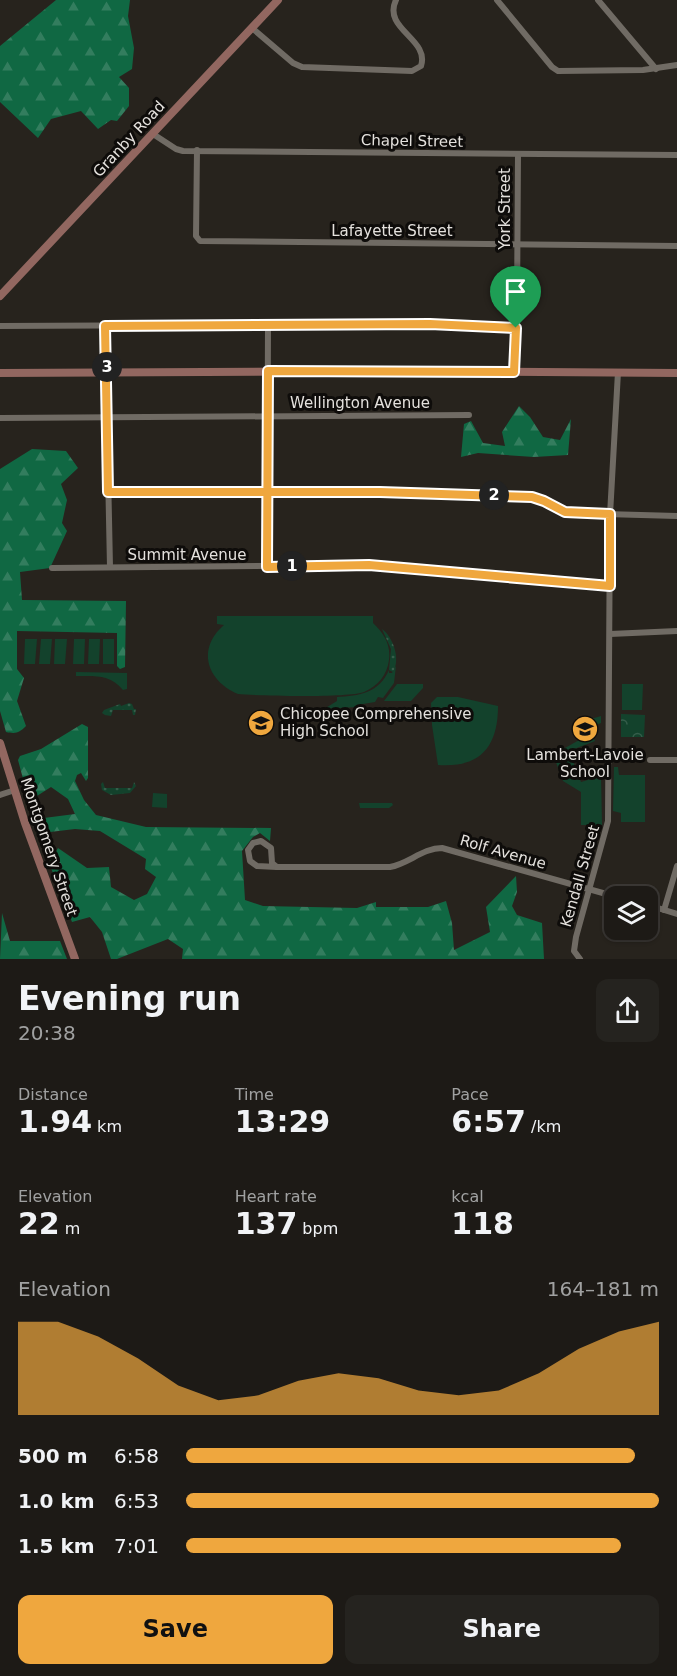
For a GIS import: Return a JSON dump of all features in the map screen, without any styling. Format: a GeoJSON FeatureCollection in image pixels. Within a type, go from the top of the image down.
{"type":"FeatureCollection","features":[{"type":"Feature","properties":{"kind":"street","name":"Granby Road"},"geometry":{"type":"LineString","coordinates":[[0,296],[278,0]]}},
{"type":"Feature","properties":{"kind":"street"},"geometry":{"type":"LineString","coordinates":[[252,28],[288,59],[302,67],[412,71],[421,66],[422,55],[418,46],[396,21],[393,12],[396,0]]}},
{"type":"Feature","properties":{"kind":"street"},"geometry":{"type":"LineString","coordinates":[[497,0],[555,70],[563,72],[656,69],[677,65]]}},
{"type":"Feature","properties":{"kind":"street"},"geometry":{"type":"LineString","coordinates":[[598,0],[656,69]]}},
{"type":"Feature","properties":{"kind":"street","name":"Chapel Street"},"geometry":{"type":"LineString","coordinates":[[153,134],[176,149],[197,150],[677,155]]}},
{"type":"Feature","properties":{"kind":"street","name":"Lafayette Street"},"geometry":{"type":"LineString","coordinates":[[197,150],[196,236],[198,241],[677,246]]}},
{"type":"Feature","properties":{"kind":"street","name":"York Street"},"geometry":{"type":"LineString","coordinates":[[514,372],[518,154]]}},
{"type":"Feature","properties":{"kind":"street"},"geometry":{"type":"LineString","coordinates":[[0,326],[430,324],[516,328]]}},
{"type":"Feature","properties":{"kind":"street"},"geometry":{"type":"LineString","coordinates":[[105,326],[108,372],[110,567]]}},
{"type":"Feature","properties":{"kind":"street"},"geometry":{"type":"LineString","coordinates":[[267,567],[268,326]]}},
{"type":"Feature","properties":{"kind":"street"},"geometry":{"type":"LineString","coordinates":[[0,373],[268,371],[677,373]]}},
{"type":"Feature","properties":{"kind":"street","name":"Kendall Street"},"geometry":{"type":"LineString","coordinates":[[578,956],[576,937],[608,821],[610,514],[618,372]]}},
{"type":"Feature","properties":{"kind":"street","name":"Wellington Avenue"},"geometry":{"type":"LineString","coordinates":[[0,418],[469,416]]}},
{"type":"Feature","properties":{"kind":"street"},"geometry":{"type":"LineString","coordinates":[[108,492],[523,496],[544,501],[569,513],[677,516]]}},
{"type":"Feature","properties":{"kind":"street","name":"Summit Avenue"},"geometry":{"type":"LineString","coordinates":[[52,568],[369,565],[610,586]]}},
{"type":"Feature","properties":{"kind":"street"},"geometry":{"type":"LineString","coordinates":[[610,634],[677,631]]}},
{"type":"Feature","properties":{"kind":"street","name":"Montgomery Street"},"geometry":{"type":"LineString","coordinates":[[0,743],[26,826],[75,959]]}},
{"type":"Feature","properties":{"kind":"street"},"geometry":{"type":"LineString","coordinates":[[650,760],[677,760]]}},
{"type":"Feature","properties":{"kind":"street"},"geometry":{"type":"LineString","coordinates":[[0,795],[15,790]]}},
{"type":"Feature","properties":{"kind":"street","name":"Rolf Avenue"},"geometry":{"type":"LineString","coordinates":[[277,867],[272,863],[273,852],[269,844],[257,842],[250,846],[248,854],[253,864],[277,867],[390,867],[400,865],[433,849],[442,848],[604,893]]}},
{"type":"Feature","properties":{"kind":"street"},"geometry":{"type":"LineString","coordinates":[[664,910],[677,866]]}},
{"type":"Feature","properties":{"kind":"street"},"geometry":{"type":"LineString","coordinates":[[658,908],[677,914]]}},
{"type":"Feature","properties":{"kind":"green space"},"geometry":{"type":"Polygon","coordinates":[[[56,0],[130,0],[128,16],[134,48],[132,69],[119,77],[129,88],[129,106],[117,121],[111,120],[98,129],[81,111],[51,119],[38,138],[0,102],[0,46],[56,0]]]}},
{"type":"Feature","properties":{"kind":"green space"},"geometry":{"type":"Polygon","coordinates":[[[519,406],[530,417],[543,437],[560,440],[571,419],[568,455],[534,457],[478,453],[461,457],[464,424],[471,421],[483,443],[505,446],[502,432],[519,406]]]}},
{"type":"Feature","properties":{"kind":"green space"},"geometry":{"type":"Polygon","coordinates":[[[32,449],[66,451],[78,468],[61,484],[67,500],[62,523],[67,531],[50,568],[20,572],[22,600],[126,601],[125,667],[120,669],[117,666],[117,633],[17,631],[17,669],[24,678],[17,701],[26,726],[19,732],[12,733],[6,732],[0,711],[0,469],[32,449]]]}},
{"type":"Feature","properties":{"kind":"green space"},"geometry":{"type":"Polygon","coordinates":[[[217,616],[373,616],[373,623],[388,644],[388,665],[384,675],[374,687],[355,694],[303,696],[238,694],[219,681],[209,664],[210,644],[215,634],[224,625],[217,624],[217,616]]]}},
{"type":"Feature","properties":{"kind":"green space"},"geometry":{"type":"Polygon","coordinates":[[[382,629],[395,649],[396,661],[393,672],[389,670],[391,649],[382,629]]]}},
{"type":"Feature","properties":{"kind":"green space"},"geometry":{"type":"Polygon","coordinates":[[[25,639],[37,639],[35,664],[24,664],[25,639]]]}},
{"type":"Feature","properties":{"kind":"green space"},"geometry":{"type":"Polygon","coordinates":[[[41,639],[52,639],[50,664],[39,664],[41,639]]]}},
{"type":"Feature","properties":{"kind":"green space"},"geometry":{"type":"Polygon","coordinates":[[[55,639],[67,639],[65,664],[54,664],[55,639]]]}},
{"type":"Feature","properties":{"kind":"green space"},"geometry":{"type":"Polygon","coordinates":[[[74,639],[85,639],[84,664],[73,664],[74,639]]]}},
{"type":"Feature","properties":{"kind":"green space"},"geometry":{"type":"Polygon","coordinates":[[[89,639],[100,639],[99,664],[88,664],[89,639]]]}},
{"type":"Feature","properties":{"kind":"green space"},"geometry":{"type":"Polygon","coordinates":[[[103,639],[114,639],[114,664],[103,664],[103,639]]]}},
{"type":"Feature","properties":{"kind":"green space"},"geometry":{"type":"Polygon","coordinates":[[[396,666],[394,683],[383,698],[378,697],[375,702],[357,705],[357,707],[324,709],[337,701],[337,697],[353,696],[374,688],[385,678],[389,670],[389,673],[392,673],[396,666]]]}},
{"type":"Feature","properties":{"kind":"green space"},"geometry":{"type":"Polygon","coordinates":[[[76,672],[127,673],[127,689],[123,690],[113,681],[102,677],[76,676],[76,672]]]}},
{"type":"Feature","properties":{"kind":"green space"},"geometry":{"type":"Polygon","coordinates":[[[397,684],[423,684],[423,688],[411,701],[384,701],[397,684]]]}},
{"type":"Feature","properties":{"kind":"green space"},"geometry":{"type":"Polygon","coordinates":[[[622,684],[643,684],[642,710],[622,710],[622,684]]]}},
{"type":"Feature","properties":{"kind":"green space"},"geometry":{"type":"Polygon","coordinates":[[[437,697],[458,697],[498,706],[495,733],[484,752],[465,763],[438,765],[431,703],[437,697]]]}},
{"type":"Feature","properties":{"kind":"green space"},"geometry":{"type":"Polygon","coordinates":[[[129,703],[136,709],[135,715],[132,710],[113,710],[111,716],[102,713],[120,704],[121,706],[129,703]]]}},
{"type":"Feature","properties":{"kind":"green space"},"geometry":{"type":"Polygon","coordinates":[[[621,714],[645,715],[644,737],[621,737],[621,714]]]}},
{"type":"Feature","properties":{"kind":"green space"},"geometry":{"type":"Polygon","coordinates":[[[601,716],[601,723],[585,730],[584,721],[601,716]]]}},
{"type":"Feature","properties":{"kind":"green space"},"geometry":{"type":"Polygon","coordinates":[[[82,724],[88,727],[88,778],[86,781],[81,773],[77,775],[75,781],[84,800],[96,815],[146,827],[271,828],[270,841],[260,833],[253,837],[242,851],[245,900],[263,906],[357,908],[376,902],[376,907],[428,907],[446,901],[452,923],[454,950],[490,932],[486,907],[516,876],[517,892],[512,906],[517,915],[542,923],[544,959],[182,959],[183,949],[168,939],[117,959],[111,959],[102,932],[90,917],[72,922],[49,863],[58,848],[87,868],[109,867],[111,887],[134,900],[147,894],[156,877],[145,869],[146,859],[100,831],[75,829],[50,832],[44,818],[75,814],[68,799],[51,787],[29,801],[18,760],[20,756],[41,749],[82,724]]]}},
{"type":"Feature","properties":{"kind":"green space"},"geometry":{"type":"Polygon","coordinates":[[[591,734],[595,741],[569,751],[581,782],[601,776],[602,825],[581,825],[581,792],[563,781],[554,757],[542,762],[540,760],[591,734]]]}},
{"type":"Feature","properties":{"kind":"green space"},"geometry":{"type":"Polygon","coordinates":[[[614,767],[618,767],[619,775],[645,775],[645,822],[621,822],[621,813],[613,811],[614,767]]]}},
{"type":"Feature","properties":{"kind":"green space"},"geometry":{"type":"Polygon","coordinates":[[[103,782],[105,788],[132,788],[134,782],[136,786],[130,793],[111,795],[102,790],[103,782]]]}},
{"type":"Feature","properties":{"kind":"green space"},"geometry":{"type":"Polygon","coordinates":[[[153,793],[167,794],[167,808],[152,807],[153,793]]]}},
{"type":"Feature","properties":{"kind":"green space"},"geometry":{"type":"Polygon","coordinates":[[[359,803],[392,803],[393,805],[389,808],[360,808],[359,803]]]}},
{"type":"Feature","properties":{"kind":"green space"},"geometry":{"type":"Polygon","coordinates":[[[2,913],[10,941],[60,941],[67,959],[0,959],[2,913]]]}},
{"type":"Feature","properties":{"kind":"place","name":"Chicopee Comprehensive High School"},"geometry":{"type":"Point","coordinates":[261,723]}},
{"type":"Feature","properties":{"kind":"place","name":"Lambert-Lavoie School"},"geometry":{"type":"Point","coordinates":[585,729]}},
{"type":"Feature","properties":{"kind":"route"},"geometry":{"type":"LineString","coordinates":[[516,328],[430,324],[105,326],[108,372],[108,492],[268,492],[380,492],[532,497],[565,512],[610,514],[610,586],[369,565],[267,567],[268,492],[268,371],[514,372],[516,328]]}}]}
